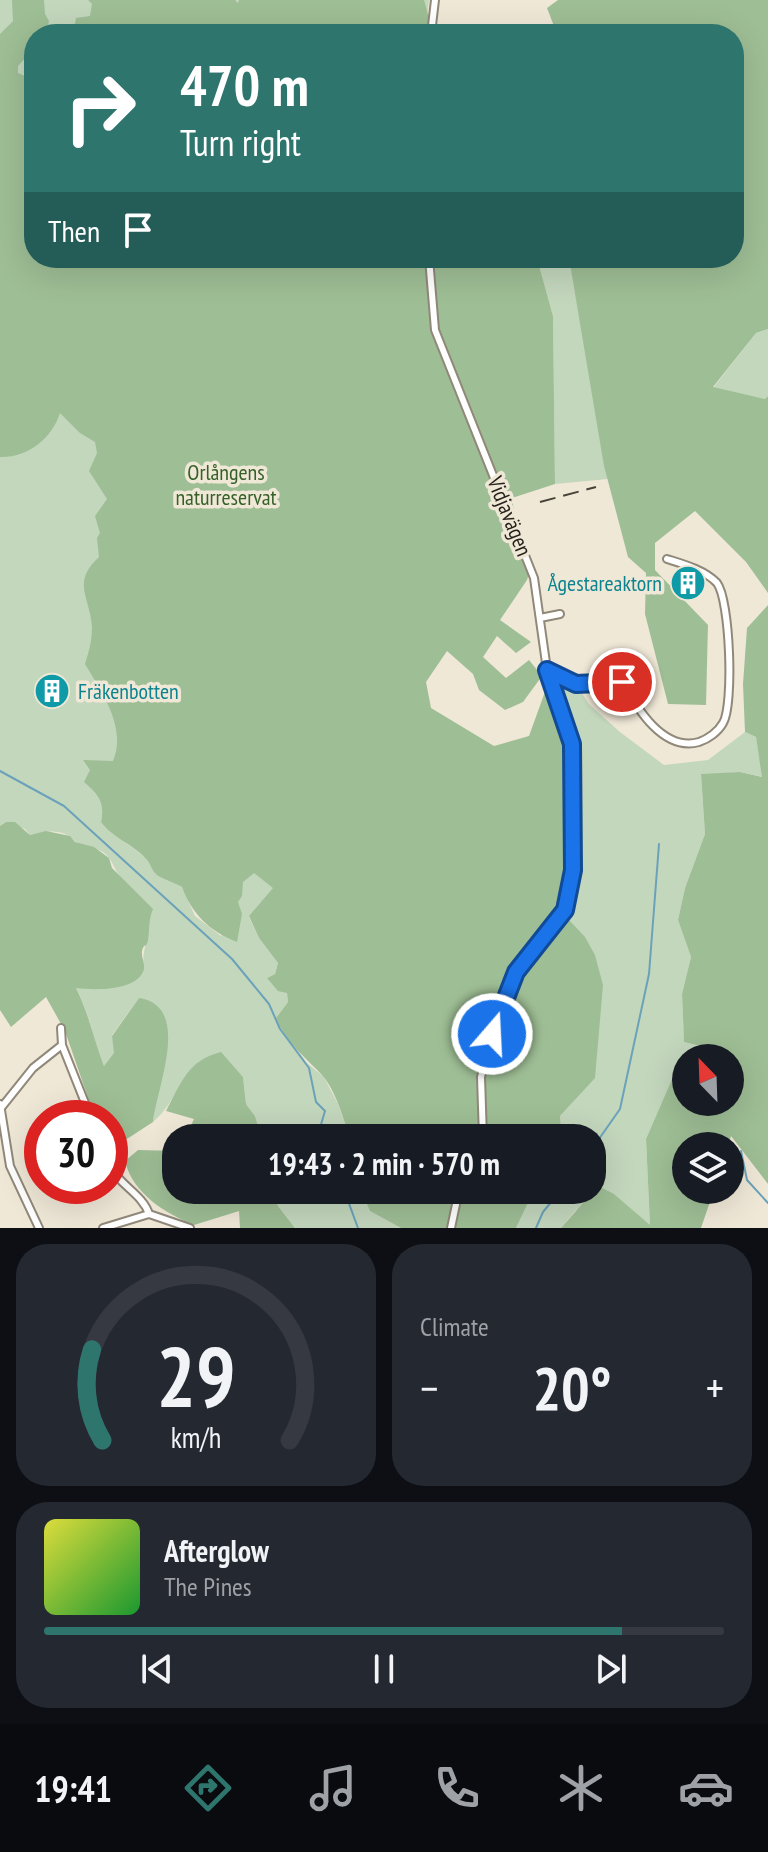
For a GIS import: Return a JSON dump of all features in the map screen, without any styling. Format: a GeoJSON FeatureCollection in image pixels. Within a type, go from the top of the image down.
{"type":"FeatureCollection","features":[{"type":"Feature","properties":{"kind":"street"},"geometry":{"type":"LineString","coordinates":[[432,24],[435,0]]}},
{"type":"Feature","properties":{"kind":"street","name":"Vidjavägen"},"geometry":{"type":"LineString","coordinates":[[430,268],[438,343],[525,551],[534,578],[547,670],[572,744],[573,870],[565,910],[516,972],[496,1020],[481,1077],[483,1124]]}},
{"type":"Feature","properties":{"kind":"street"},"geometry":{"type":"LineString","coordinates":[[547,670],[576,684],[622,682],[662,735],[678,742],[702,741],[719,729],[728,703],[727,630],[722,593],[710,578],[667,559]]}},
{"type":"Feature","properties":{"kind":"street"},"geometry":{"type":"LineString","coordinates":[[540,618],[560,614]]}},
{"type":"Feature","properties":{"kind":"street"},"geometry":{"type":"LineString","coordinates":[[61,1028],[62,1045],[84,1100]]}},
{"type":"Feature","properties":{"kind":"street"},"geometry":{"type":"LineString","coordinates":[[39,1228],[12,1171],[1,1106],[33,1068],[62,1045]]}},
{"type":"Feature","properties":{"kind":"street"},"geometry":{"type":"LineString","coordinates":[[128,1188],[145,1203],[149,1214]]}},
{"type":"Feature","properties":{"kind":"street"},"geometry":{"type":"LineString","coordinates":[[451,1228],[456,1204]]}},
{"type":"Feature","properties":{"kind":"street"},"geometry":{"type":"LineString","coordinates":[[103,1228],[149,1214],[190,1228]]}},
{"type":"Feature","properties":{"kind":"green space","name":"Orlångens naturreservat"},"geometry":{"type":"Polygon","coordinates":[[[0,0],[429,0],[426,24],[24,24],[24,268],[43,268],[385,646],[477,1124],[252,913],[249,917],[259,938],[278,963],[275,974],[267,978],[287,992],[288,1002],[276,1018],[307,1063],[324,1077],[345,1124],[258,1124],[246,1104],[243,1077],[221,1053],[207,1058],[189,1072],[163,1113],[153,1122],[154,1106],[139,998],[112,1035],[115,1053],[104,1066],[76,988],[144,968],[148,920],[144,906],[109,858],[100,851],[62,833],[30,835],[25,829],[6,822],[0,826],[0,0]],[[103,810],[101,822],[105,827],[142,855],[154,873],[182,887],[195,916],[221,936],[242,914],[103,810]]]}},
{"type":"Feature","properties":{"kind":"green space","name":"Orlångens naturreservat"},"geometry":{"type":"Polygon","coordinates":[[[12,0],[44,0],[48,24],[24,24],[24,60],[18,66],[18,73],[24,76],[24,268],[540,268],[553,316],[555,484],[512,498],[517,529],[532,564],[527,580],[500,620],[531,642],[516,653],[497,636],[483,657],[506,678],[529,660],[542,676],[523,702],[505,710],[479,690],[473,674],[447,651],[426,682],[431,708],[494,746],[529,736],[546,689],[562,730],[572,801],[565,910],[568,919],[585,937],[595,955],[603,985],[595,1078],[560,1116],[561,1124],[345,1124],[327,1081],[290,1042],[276,1018],[288,1002],[287,993],[278,991],[267,978],[275,974],[278,963],[259,938],[249,916],[273,888],[254,873],[243,882],[242,896],[238,902],[242,914],[237,942],[210,927],[196,913],[182,887],[154,873],[142,855],[101,822],[101,804],[84,782],[90,770],[83,760],[113,761],[117,736],[111,711],[85,664],[92,627],[84,582],[99,557],[97,538],[100,533],[95,516],[107,499],[89,471],[97,453],[95,442],[80,433],[60,413],[51,431],[38,445],[20,454],[0,457],[0,34],[13,21],[12,0]]]}},
{"type":"Feature","properties":{"kind":"green space"},"geometry":{"type":"Polygon","coordinates":[[[88,0],[235,0],[238,3],[239,0],[424,0],[429,18],[436,24],[75,24],[76,18],[90,16],[92,4],[88,0]]]}},
{"type":"Feature","properties":{"kind":"green space"},"geometry":{"type":"Polygon","coordinates":[[[558,0],[768,0],[768,329],[756,333],[713,387],[765,399],[768,396],[768,593],[746,562],[695,511],[655,543],[655,570],[708,625],[706,705],[668,704],[645,614],[646,573],[628,557],[604,466],[571,268],[744,268],[744,24],[553,24],[547,8],[558,0]]]}},
{"type":"Feature","properties":{"kind":"green space"},"geometry":{"type":"Polygon","coordinates":[[[540,268],[571,268],[608,479],[555,484],[553,316],[540,268]]]}},
{"type":"Feature","properties":{"kind":"green space"},"geometry":{"type":"Polygon","coordinates":[[[768,329],[768,396],[765,399],[713,388],[756,333],[768,329]]]}},
{"type":"Feature","properties":{"kind":"green space"},"geometry":{"type":"Polygon","coordinates":[[[768,605],[768,1184],[744,1153],[744,1132],[672,1132],[672,1204],[709,1204],[701,1228],[561,1228],[582,1204],[606,1204],[606,1190],[650,1225],[646,1139],[672,1079],[672,1116],[744,1116],[744,1044],[684,1042],[682,994],[691,957],[678,920],[685,888],[705,834],[701,774],[740,772],[762,777],[756,737],[745,732],[743,684],[747,628],[768,605]]]}},
{"type":"Feature","properties":{"kind":"green space"},"geometry":{"type":"Polygon","coordinates":[[[547,670],[576,684],[589,704],[664,765],[708,760],[745,732],[756,737],[763,777],[740,772],[701,775],[705,834],[685,888],[678,920],[691,957],[682,994],[684,1042],[693,1044],[672,1044],[672,1079],[646,1139],[650,1226],[614,1194],[606,1197],[606,1124],[561,1124],[560,1116],[571,1104],[594,1031],[600,993],[595,957],[565,910],[575,826],[572,744],[547,670]]]}},
{"type":"Feature","properties":{"kind":"green space"},"geometry":{"type":"Polygon","coordinates":[[[15,822],[30,835],[46,831],[70,836],[75,842],[94,847],[109,858],[112,868],[153,909],[147,943],[142,951],[144,969],[140,977],[114,988],[76,988],[104,1066],[114,1053],[112,1036],[139,998],[155,1004],[164,1016],[168,1032],[167,1051],[153,1122],[128,1138],[128,1100],[89,1100],[65,1031],[46,997],[11,1027],[0,1010],[0,826],[15,822]]]}},
{"type":"Feature","properties":{"kind":"green space"},"geometry":{"type":"Polygon","coordinates":[[[221,1052],[243,1077],[246,1104],[258,1124],[192,1124],[194,1119],[166,1111],[187,1074],[210,1056],[221,1052]]]}},
{"type":"Feature","properties":{"kind":"green space"},"geometry":{"type":"Polygon","coordinates":[[[138,1150],[162,1151],[162,1204],[277,1204],[295,1228],[240,1228],[239,1211],[194,1225],[162,1208],[143,1193],[129,1173],[128,1158],[138,1150]]]}},
{"type":"Feature","properties":{"kind":"green space"},"geometry":{"type":"Polygon","coordinates":[[[367,1204],[528,1204],[516,1228],[401,1228],[370,1211],[367,1204]]]}},
{"type":"Feature","properties":{"kind":"green space"},"geometry":{"type":"Polygon","coordinates":[[[368,1204],[371,1211],[401,1228],[295,1228],[278,1206],[368,1204]]]}},
{"type":"Feature","properties":{"kind":"green space"},"geometry":{"type":"Polygon","coordinates":[[[590,1204],[576,1210],[561,1228],[516,1228],[527,1205],[590,1204]]]}},
{"type":"Feature","properties":{"kind":"waterway"},"geometry":{"type":"LineString","coordinates":[[0,771],[64,806],[232,959],[269,1004],[280,1029],[309,1068],[316,1102],[325,1111],[321,1124]]}},
{"type":"Feature","properties":{"kind":"waterway"},"geometry":{"type":"LineString","coordinates":[[606,1129],[620,1109],[649,974],[659,844]]}},
{"type":"Feature","properties":{"kind":"waterway"},"geometry":{"type":"LineString","coordinates":[[744,1166],[747,1180],[768,1203]]}},
{"type":"Feature","properties":{"kind":"waterway"},"geometry":{"type":"LineString","coordinates":[[349,1204],[358,1228]]}},
{"type":"Feature","properties":{"kind":"waterway"},"geometry":{"type":"LineString","coordinates":[[536,1228],[550,1204]]}},
{"type":"Feature","properties":{"kind":"railway"},"geometry":{"type":"LineString","coordinates":[[540,502],[596,487]]}},
{"type":"Feature","properties":{"kind":"place","name":"Ågestareaktorn"},"geometry":{"type":"Point","coordinates":[688,583]}},
{"type":"Feature","properties":{"kind":"place","name":"Fräkenbotten"},"geometry":{"type":"Point","coordinates":[52,691]}},
{"type":"Feature","properties":{"kind":"route"},"geometry":{"type":"LineString","coordinates":[[492,1034],[516,972],[550,933],[565,910],[573,870],[575,804],[572,744],[547,670],[576,684],[622,682]]}}]}
